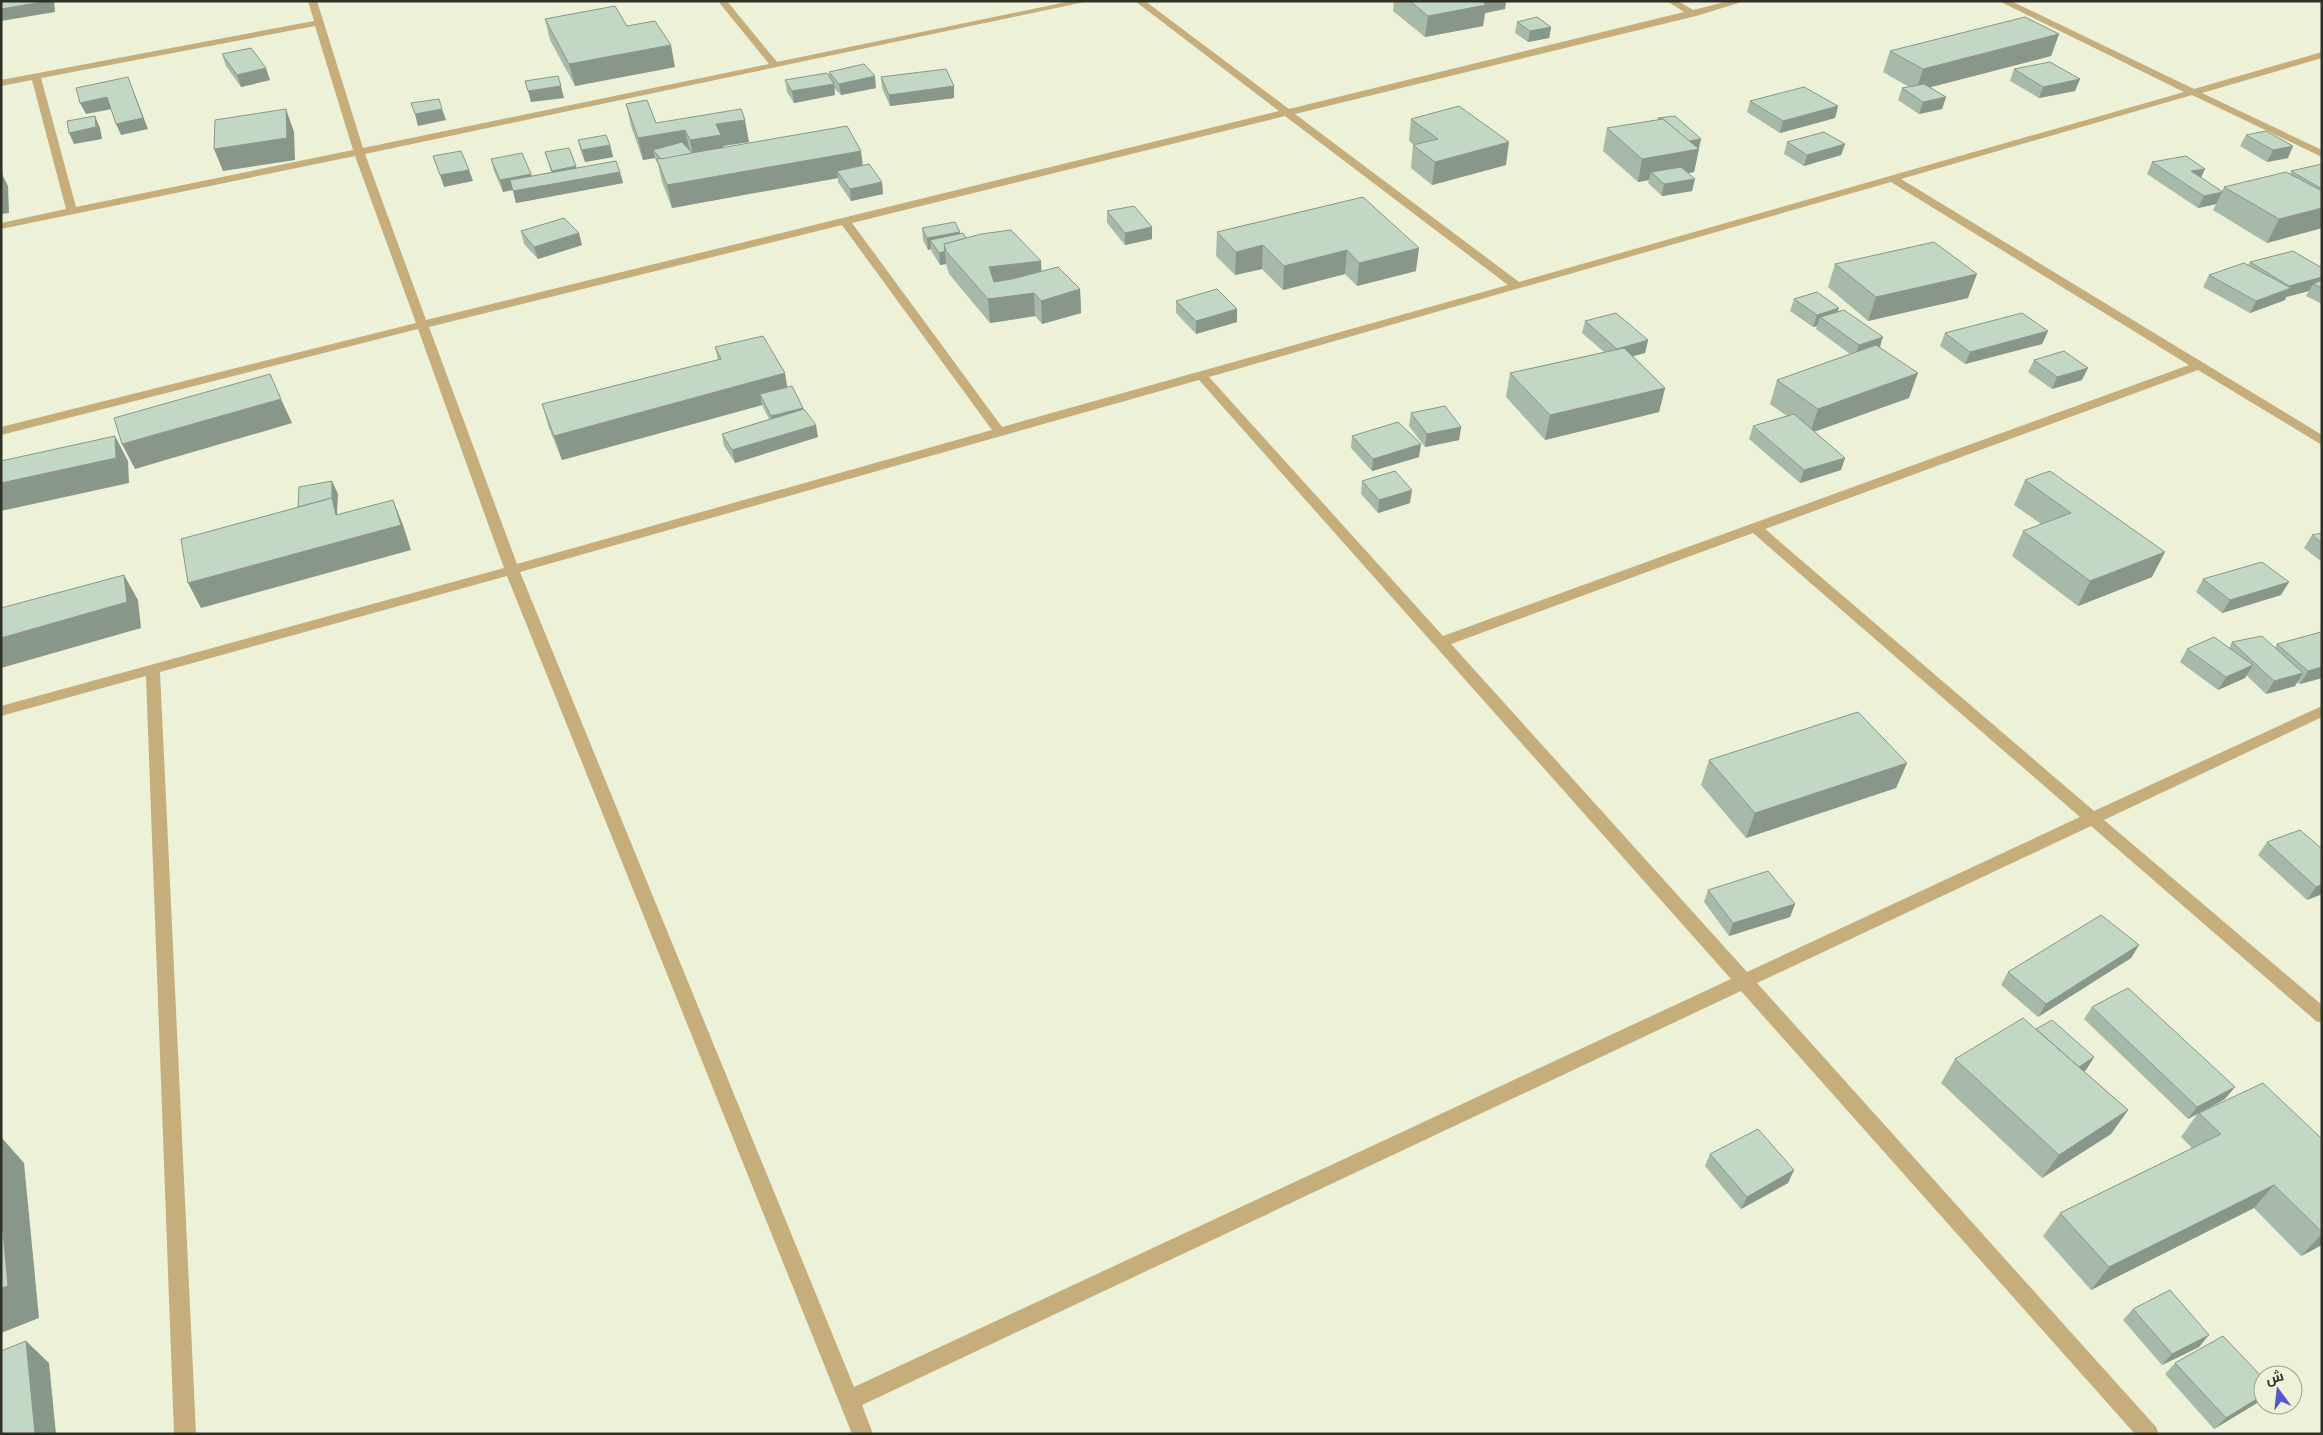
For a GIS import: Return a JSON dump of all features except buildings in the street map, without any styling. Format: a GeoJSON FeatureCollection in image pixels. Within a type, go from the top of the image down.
{"type":"FeatureCollection","features":[{"type":"Feature","properties":{"kind":"street"},"geometry":{"type":"LineString","coordinates":[[312,1],[358,152],[512,570],[863,1434]]}},
{"type":"Feature","properties":{"kind":"street"},"geometry":{"type":"LineString","coordinates":[[722,1],[775,64]]}},
{"type":"Feature","properties":{"kind":"street"},"geometry":{"type":"LineString","coordinates":[[1,226],[1085,1]]}},
{"type":"Feature","properties":{"kind":"street"},"geometry":{"type":"LineString","coordinates":[[1139,1],[1517,286]]}},
{"type":"Feature","properties":{"kind":"street"},"geometry":{"type":"LineString","coordinates":[[1672,1],[1693,14]]}},
{"type":"Feature","properties":{"kind":"street"},"geometry":{"type":"LineString","coordinates":[[1,431],[421,325],[1741,1]]}},
{"type":"Feature","properties":{"kind":"street"},"geometry":{"type":"LineString","coordinates":[[2003,1],[2322,154]]}},
{"type":"Feature","properties":{"kind":"street"},"geometry":{"type":"LineString","coordinates":[[1,83],[319,23]]}},
{"type":"Feature","properties":{"kind":"street"},"geometry":{"type":"LineString","coordinates":[[1,711],[512,570],[1517,286],[2322,55]]}},
{"type":"Feature","properties":{"kind":"street"},"geometry":{"type":"LineString","coordinates":[[36,76],[72,211]]}},
{"type":"Feature","properties":{"kind":"street"},"geometry":{"type":"LineString","coordinates":[[1893,179],[2322,441]]}},
{"type":"Feature","properties":{"kind":"street"},"geometry":{"type":"LineString","coordinates":[[845,221],[999,432]]}},
{"type":"Feature","properties":{"kind":"street"},"geometry":{"type":"LineString","coordinates":[[1440,643],[2198,366]]}},
{"type":"Feature","properties":{"kind":"street"},"geometry":{"type":"LineString","coordinates":[[1200,375],[2149,1434]]}},
{"type":"Feature","properties":{"kind":"street"},"geometry":{"type":"LineString","coordinates":[[1755,528],[2322,1016]]}},
{"type":"Feature","properties":{"kind":"street"},"geometry":{"type":"LineString","coordinates":[[153,669],[185,1434]]}},
{"type":"Feature","properties":{"kind":"street"},"geometry":{"type":"LineString","coordinates":[[850,1400],[2322,711]]}}]}
